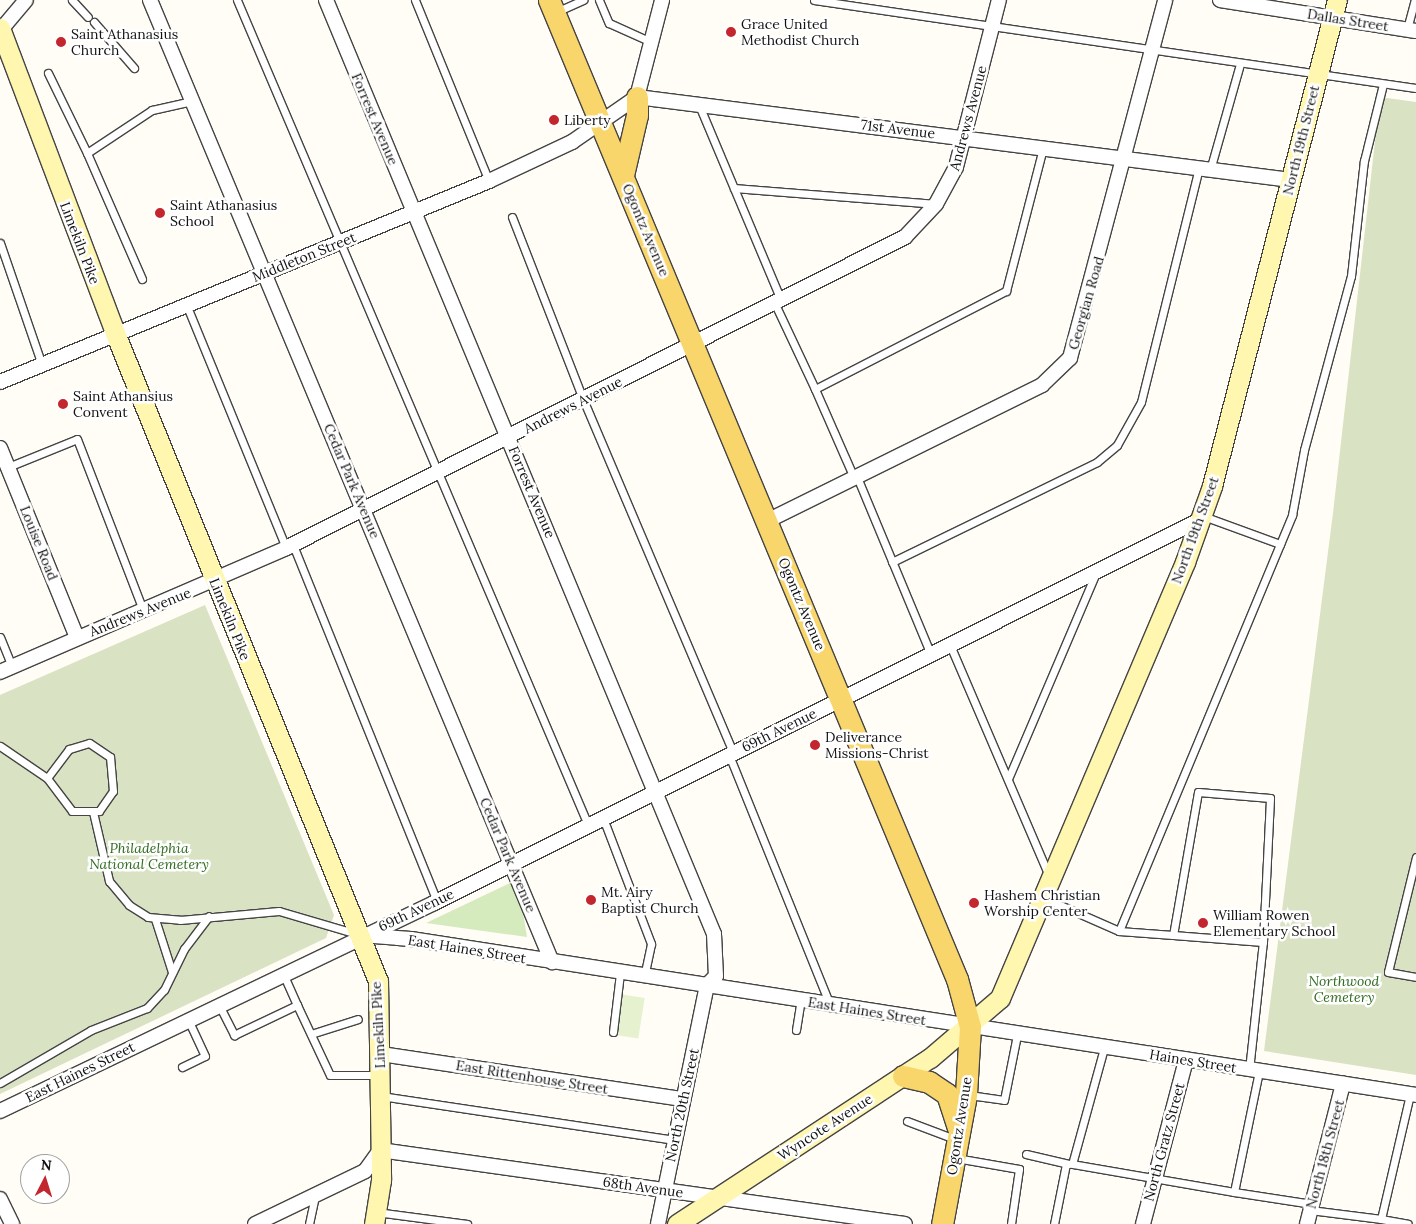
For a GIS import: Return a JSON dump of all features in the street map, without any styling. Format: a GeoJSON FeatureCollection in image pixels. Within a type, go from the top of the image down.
{"type":"FeatureCollection","features":[{"type":"Feature","properties":{"kind":"main road","name":"Ogontz Avenue"},"geometry":{"type":"LineString","coordinates":[[552,6],[945,944],[970,1027],[966,1095],[942,1224]]}},
{"type":"Feature","properties":{"kind":"main road"},"geometry":{"type":"LineString","coordinates":[[623,175],[638,115],[637,97]]}},
{"type":"Feature","properties":{"kind":"main road"},"geometry":{"type":"LineString","coordinates":[[903,1076],[929,1082],[947,1094],[957,1144]]}},
{"type":"Feature","properties":{"kind":"street"},"geometry":{"type":"LineString","coordinates":[[0,30],[26,0]]}},
{"type":"Feature","properties":{"kind":"street","name":"Cedar Park Avenue"},"geometry":{"type":"LineString","coordinates":[[150,0],[552,962]]}},
{"type":"Feature","properties":{"kind":"street","name":"Forrest Avenue"},"geometry":{"type":"LineString","coordinates":[[326,0],[657,791],[714,934],[718,962],[716,976],[707,985]]}},
{"type":"Feature","properties":{"kind":"street"},"geometry":{"type":"LineString","coordinates":[[601,120],[637,97],[662,0]]}},
{"type":"Feature","properties":{"kind":"street","name":"Andrews Avenue"},"geometry":{"type":"LineString","coordinates":[[6,669],[143,610],[215,582],[364,510],[694,345],[905,236],[936,204],[956,167],[999,0]]}},
{"type":"Feature","properties":{"kind":"street","name":"Georgian Road"},"geometry":{"type":"LineString","coordinates":[[767,521],[1042,385],[1061,369],[1077,339],[1165,0]]}},
{"type":"Feature","properties":{"kind":"street","name":"Dallas Street"},"geometry":{"type":"LineString","coordinates":[[1220,0],[1335,9],[1411,30]]}},
{"type":"Feature","properties":{"kind":"street","name":"North 19th Street"},"geometry":{"type":"LineString","coordinates":[[970,1027],[1000,998],[1044,898],[1212,486],[1335,9]]}},
{"type":"Feature","properties":{"kind":"street","name":"Limekiln Pike"},"geometry":{"type":"LineString","coordinates":[[0,30],[115,333],[378,981],[381,1075],[380,1150],[375,1218]]}},
{"type":"Feature","properties":{"kind":"street","name":"71st Avenue"},"geometry":{"type":"LineString","coordinates":[[637,97],[1291,180]]}},
{"type":"Feature","properties":{"kind":"street","name":"Middleton Street"},"geometry":{"type":"LineString","coordinates":[[0,382],[115,333],[489,181],[572,142],[601,120]]}},
{"type":"Feature","properties":{"kind":"street","name":"Louise Road"},"geometry":{"type":"LineString","coordinates":[[0,448],[78,638]]}},
{"type":"Feature","properties":{"kind":"street","name":"69th Avenue"},"geometry":{"type":"LineString","coordinates":[[359,935],[437,901],[1096,572],[1199,518]]}},
{"type":"Feature","properties":{"kind":"street","name":"East Haines Street"},"geometry":{"type":"LineString","coordinates":[[0,1111],[359,935],[707,985],[970,1027]]}},
{"type":"Feature","properties":{"kind":"street","name":"North 20th Street"},"geometry":{"type":"LineString","coordinates":[[658,1224],[707,985]]}},
{"type":"Feature","properties":{"kind":"street","name":"Haines Street"},"geometry":{"type":"LineString","coordinates":[[970,1027],[1413,1094]]}},
{"type":"Feature","properties":{"kind":"street","name":"Wyncote Avenue"},"geometry":{"type":"LineString","coordinates":[[678,1224],[903,1076],[970,1027]]}},
{"type":"Feature","properties":{"kind":"street","name":"East Rittenhouse Street"},"geometry":{"type":"LineString","coordinates":[[381,1054],[683,1100]]}},
{"type":"Feature","properties":{"kind":"street","name":"North Gratz Street"},"geometry":{"type":"LineString","coordinates":[[1143,1224],[1186,1060]]}},
{"type":"Feature","properties":{"kind":"street","name":"North 18th Street"},"geometry":{"type":"LineString","coordinates":[[1306,1224],[1343,1084]]}},
{"type":"Feature","properties":{"kind":"street"},"geometry":{"type":"LineString","coordinates":[[255,1224],[365,1171],[380,1150]]}},
{"type":"Feature","properties":{"kind":"street","name":"68th Avenue"},"geometry":{"type":"LineString","coordinates":[[380,1150],[718,1197],[859,1221],[905,1224]]}},
{"type":"Feature","properties":{"kind":"street"},"geometry":{"type":"LineString","coordinates":[[0,1199],[12,1224]]}},
{"type":"Feature","properties":{"kind":"lane"},"geometry":{"type":"LineString","coordinates":[[72,0],[134,68]]}},
{"type":"Feature","properties":{"kind":"lane"},"geometry":{"type":"LineString","coordinates":[[237,0],[338,243],[588,825]]}},
{"type":"Feature","properties":{"kind":"lane"},"geometry":{"type":"LineString","coordinates":[[415,0],[489,181]]}},
{"type":"Feature","properties":{"kind":"lane"},"geometry":{"type":"LineString","coordinates":[[552,6],[583,0]]}},
{"type":"Feature","properties":{"kind":"lane"},"geometry":{"type":"LineString","coordinates":[[599,0],[610,23],[651,42]]}},
{"type":"Feature","properties":{"kind":"lane"},"geometry":{"type":"LineString","coordinates":[[814,0],[1151,52],[1416,88]]}},
{"type":"Feature","properties":{"kind":"lane"},"geometry":{"type":"LineString","coordinates":[[1411,30],[1414,0]]}},
{"type":"Feature","properties":{"kind":"lane"},"geometry":{"type":"LineString","coordinates":[[892,562],[1097,462],[1117,445],[1142,402],[1205,169],[1240,64]]}},
{"type":"Feature","properties":{"kind":"lane"},"geometry":{"type":"LineString","coordinates":[[48,72],[87,153],[142,279]]}},
{"type":"Feature","properties":{"kind":"lane"},"geometry":{"type":"LineString","coordinates":[[1119,931],[1292,515],[1304,450],[1351,276],[1364,161],[1383,84]]}},
{"type":"Feature","properties":{"kind":"lane"},"geometry":{"type":"LineString","coordinates":[[87,153],[152,110],[192,101]]}},
{"type":"Feature","properties":{"kind":"lane"},"geometry":{"type":"LineString","coordinates":[[698,104],[815,389],[856,477],[931,654]]}},
{"type":"Feature","properties":{"kind":"lane"},"geometry":{"type":"LineString","coordinates":[[815,389],[1006,291],[1043,148]]}},
{"type":"Feature","properties":{"kind":"lane"},"geometry":{"type":"LineString","coordinates":[[734,188],[936,204]]}},
{"type":"Feature","properties":{"kind":"lane"},"geometry":{"type":"LineString","coordinates":[[512,217],[583,399],[731,754],[830,1005]]}},
{"type":"Feature","properties":{"kind":"lane"},"geometry":{"type":"LineString","coordinates":[[0,242],[42,365]]}},
{"type":"Feature","properties":{"kind":"lane"},"geometry":{"type":"LineString","coordinates":[[186,304],[437,901]]}},
{"type":"Feature","properties":{"kind":"lane"},"geometry":{"type":"LineString","coordinates":[[8,467],[77,439],[143,610]]}},
{"type":"Feature","properties":{"kind":"lane"},"geometry":{"type":"LineString","coordinates":[[1199,518],[1280,544]]}},
{"type":"Feature","properties":{"kind":"lane"},"geometry":{"type":"LineString","coordinates":[[1008,779],[1096,572]]}},
{"type":"Feature","properties":{"kind":"lane"},"geometry":{"type":"LineString","coordinates":[[0,637],[6,669]]}},
{"type":"Feature","properties":{"kind":"lane"},"geometry":{"type":"LineString","coordinates":[[950,645],[1051,881]]}},
{"type":"Feature","properties":{"kind":"lane"},"geometry":{"type":"LineString","coordinates":[[0,746],[47,778],[67,808],[93,812],[105,807],[113,791],[112,763],[104,750],[89,743],[75,745],[47,778]]}},
{"type":"Feature","properties":{"kind":"lane"},"geometry":{"type":"LineString","coordinates":[[1173,935],[1198,792],[1270,798],[1254,1071],[1234,1192]]}},
{"type":"Feature","properties":{"kind":"lane"},"geometry":{"type":"LineString","coordinates":[[93,812],[113,888],[129,905],[155,919],[279,911],[359,935]]}},
{"type":"Feature","properties":{"kind":"lane"},"geometry":{"type":"LineString","coordinates":[[603,818],[651,944],[644,976]]}},
{"type":"Feature","properties":{"kind":"lane"},"geometry":{"type":"LineString","coordinates":[[1416,857],[1388,972],[1416,976]]}},
{"type":"Feature","properties":{"kind":"lane"},"geometry":{"type":"LineString","coordinates":[[1044,898],[1119,931],[1263,942]]}},
{"type":"Feature","properties":{"kind":"lane"},"geometry":{"type":"LineString","coordinates":[[0,1082],[79,1036],[147,1008],[164,990],[172,972],[209,916]]}},
{"type":"Feature","properties":{"kind":"lane"},"geometry":{"type":"LineString","coordinates":[[155,919],[172,972]]}},
{"type":"Feature","properties":{"kind":"lane"},"geometry":{"type":"LineString","coordinates":[[613,1032],[620,972]]}},
{"type":"Feature","properties":{"kind":"lane"},"geometry":{"type":"LineString","coordinates":[[283,973],[330,1075],[381,1075]]}},
{"type":"Feature","properties":{"kind":"lane"},"geometry":{"type":"LineString","coordinates":[[796,1030],[801,1000]]}},
{"type":"Feature","properties":{"kind":"lane"},"geometry":{"type":"LineString","coordinates":[[219,1004],[234,1035],[297,1005]]}},
{"type":"Feature","properties":{"kind":"lane"},"geometry":{"type":"LineString","coordinates":[[311,1034],[358,1019]]}},
{"type":"Feature","properties":{"kind":"lane"},"geometry":{"type":"LineString","coordinates":[[182,1067],[204,1056],[188,1020]]}},
{"type":"Feature","properties":{"kind":"lane"},"geometry":{"type":"LineString","coordinates":[[966,1095],[1004,1100],[1017,1034]]}},
{"type":"Feature","properties":{"kind":"lane"},"geometry":{"type":"LineString","coordinates":[[1054,1224],[1069,1164],[1104,1048]]}},
{"type":"Feature","properties":{"kind":"lane"},"geometry":{"type":"LineString","coordinates":[[1380,1219],[1413,1094]]}},
{"type":"Feature","properties":{"kind":"lane"},"geometry":{"type":"LineString","coordinates":[[380,1096],[675,1140]]}},
{"type":"Feature","properties":{"kind":"lane"},"geometry":{"type":"LineString","coordinates":[[907,1121],[1019,1169],[1011,1224]]}},
{"type":"Feature","properties":{"kind":"lane"},"geometry":{"type":"LineString","coordinates":[[1026,1154],[1069,1164],[1408,1224]]}},
{"type":"Feature","properties":{"kind":"lane"},"geometry":{"type":"LineString","coordinates":[[309,1224],[315,1195]]}},
{"type":"Feature","properties":{"kind":"lane"},"geometry":{"type":"LineString","coordinates":[[375,1218],[467,1224]]}},
{"type":"Feature","properties":{"kind":"green space","name":"Northwood Cemetery"},"geometry":{"type":"Polygon","coordinates":[[[1380,97],[1416,102],[1416,1075],[1264,1051],[1333,513],[1380,97]]]}},
{"type":"Feature","properties":{"kind":"green space","name":"Philadelphia National Cemetery"},"geometry":{"type":"Polygon","coordinates":[[[205,605],[334,915],[326,938],[0,1094],[0,695],[205,605]]]}},
{"type":"Feature","properties":{"kind":"green space"},"geometry":{"type":"Polygon","coordinates":[[[510,883],[522,907],[527,937],[426,923],[510,883]]]}},
{"type":"Feature","properties":{"kind":"green space"},"geometry":{"type":"Polygon","coordinates":[[[619,994],[645,998],[638,1039],[613,1034],[619,994]]]}},
{"type":"Feature","properties":{"kind":"place","name":"Grace United Methodist Church"},"geometry":{"type":"Point","coordinates":[731,32]}},
{"type":"Feature","properties":{"kind":"place","name":"Saint Athanasius Church"},"geometry":{"type":"Point","coordinates":[61,42]}},
{"type":"Feature","properties":{"kind":"place","name":"Liberty"},"geometry":{"type":"Point","coordinates":[554,120]}},
{"type":"Feature","properties":{"kind":"place","name":"Saint Athanasius School"},"geometry":{"type":"Point","coordinates":[160,213]}},
{"type":"Feature","properties":{"kind":"place","name":"Saint Athansius Convent"},"geometry":{"type":"Point","coordinates":[63,404]}},
{"type":"Feature","properties":{"kind":"place","name":"Deliverance Missions-Christ"},"geometry":{"type":"Point","coordinates":[815,745]}},
{"type":"Feature","properties":{"kind":"place","name":"Mt. Airy Baptist Church"},"geometry":{"type":"Point","coordinates":[591,900]}},
{"type":"Feature","properties":{"kind":"place","name":"Hashem Christian Worship Center"},"geometry":{"type":"Point","coordinates":[974,903]}},
{"type":"Feature","properties":{"kind":"place","name":"William Rowen Elementary School"},"geometry":{"type":"Point","coordinates":[1203,923]}}]}
